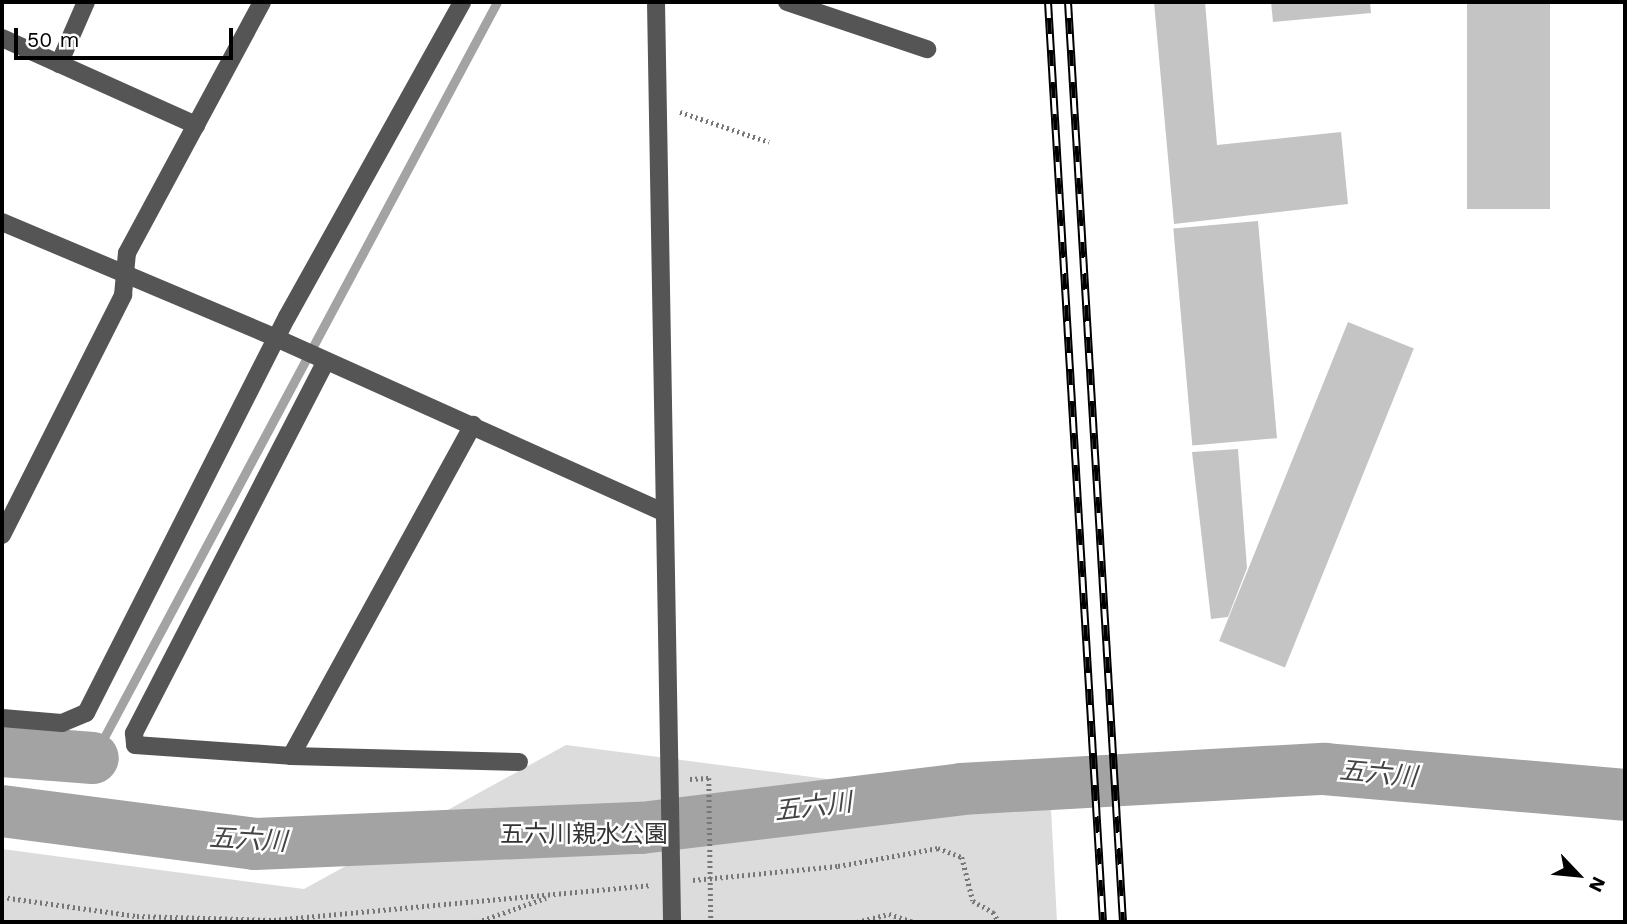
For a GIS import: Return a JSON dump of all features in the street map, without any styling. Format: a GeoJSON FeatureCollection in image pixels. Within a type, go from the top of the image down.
{"type":"FeatureCollection","features":[{"type":"Feature","properties":{"kind":"street"},"geometry":{"type":"LineString","coordinates":[[59,64],[86,2]]}},
{"type":"Feature","properties":{"kind":"street"},"geometry":{"type":"LineString","coordinates":[[2,536],[123,295],[127,253],[262,2]]}},
{"type":"Feature","properties":{"kind":"street"},"geometry":{"type":"LineString","coordinates":[[2,718],[62,723],[86,713],[276,338],[462,2]]}},
{"type":"Feature","properties":{"kind":"street"},"geometry":{"type":"LineString","coordinates":[[656,2],[672,922]]}},
{"type":"Feature","properties":{"kind":"street"},"geometry":{"type":"LineString","coordinates":[[787,2],[927,49]]}},
{"type":"Feature","properties":{"kind":"street"},"geometry":{"type":"LineString","coordinates":[[2,38],[196,125]]}},
{"type":"Feature","properties":{"kind":"street"},"geometry":{"type":"LineString","coordinates":[[2,222],[276,338],[664,512]]}},
{"type":"Feature","properties":{"kind":"street"},"geometry":{"type":"LineString","coordinates":[[326,361],[134,733],[135,745],[291,756],[519,762]]}},
{"type":"Feature","properties":{"kind":"street"},"geometry":{"type":"LineString","coordinates":[[291,756],[473,425]]}},
{"type":"Feature","properties":{"kind":"path"},"geometry":{"type":"LineString","coordinates":[[656,110],[676,111],[769,142]]}},
{"type":"Feature","properties":{"kind":"path"},"geometry":{"type":"LineString","coordinates":[[709,801],[711,922]]}},
{"type":"Feature","properties":{"kind":"path"},"geometry":{"type":"LineString","coordinates":[[2,897],[137,916],[274,920],[554,895],[671,890],[712,878],[838,866],[938,848],[962,857],[973,901],[993,912],[999,922]]}},
{"type":"Feature","properties":{"kind":"path"},"geometry":{"type":"LineString","coordinates":[[477,922],[554,895]]}},
{"type":"Feature","properties":{"kind":"path"},"geometry":{"type":"LineString","coordinates":[[857,922],[889,914],[914,922]]}},
{"type":"Feature","properties":{"kind":"green space","name":"五六川親水公園"},"geometry":{"type":"Polygon","coordinates":[[[566,745],[1051,808],[1057,922],[2,922],[2,849],[304,889],[566,745]]]}},
{"type":"Feature","properties":{"kind":"building"},"geometry":{"type":"Polygon","coordinates":[[[1154,2],[1205,2],[1217,145],[1341,132],[1348,204],[1174,224],[1154,2]]]}},
{"type":"Feature","properties":{"kind":"building"},"geometry":{"type":"Polygon","coordinates":[[[1271,2],[1370,2],[1371,13],[1273,22],[1271,2]]]}},
{"type":"Feature","properties":{"kind":"building"},"geometry":{"type":"Polygon","coordinates":[[[1467,2],[1550,2],[1550,209],[1467,209],[1467,2]]]}},
{"type":"Feature","properties":{"kind":"building"},"geometry":{"type":"Polygon","coordinates":[[[1258,221],[1277,438],[1192,446],[1173,228],[1258,221]]]}},
{"type":"Feature","properties":{"kind":"building"},"geometry":{"type":"Polygon","coordinates":[[[1348,322],[1414,349],[1285,668],[1219,641],[1348,322]]]}},
{"type":"Feature","properties":{"kind":"building"},"geometry":{"type":"Polygon","coordinates":[[[1238,449],[1247,568],[1228,617],[1211,619],[1192,452],[1238,449]]]}},
{"type":"Feature","properties":{"kind":"waterway"},"geometry":{"type":"LineString","coordinates":[[93,758],[497,2]]}},
{"type":"Feature","properties":{"kind":"waterway"},"geometry":{"type":"LineString","coordinates":[[2,751],[93,758]]}},
{"type":"Feature","properties":{"kind":"waterway","name":"五六川"},"geometry":{"type":"LineString","coordinates":[[2,811],[255,844],[641,828],[961,789],[1324,769],[1625,795]]}},
{"type":"Feature","properties":{"kind":"railway"},"geometry":{"type":"LineString","coordinates":[[1048,2],[1103,922]]}},
{"type":"Feature","properties":{"kind":"railway"},"geometry":{"type":"LineString","coordinates":[[1068,2],[1123,922]]}}]}
